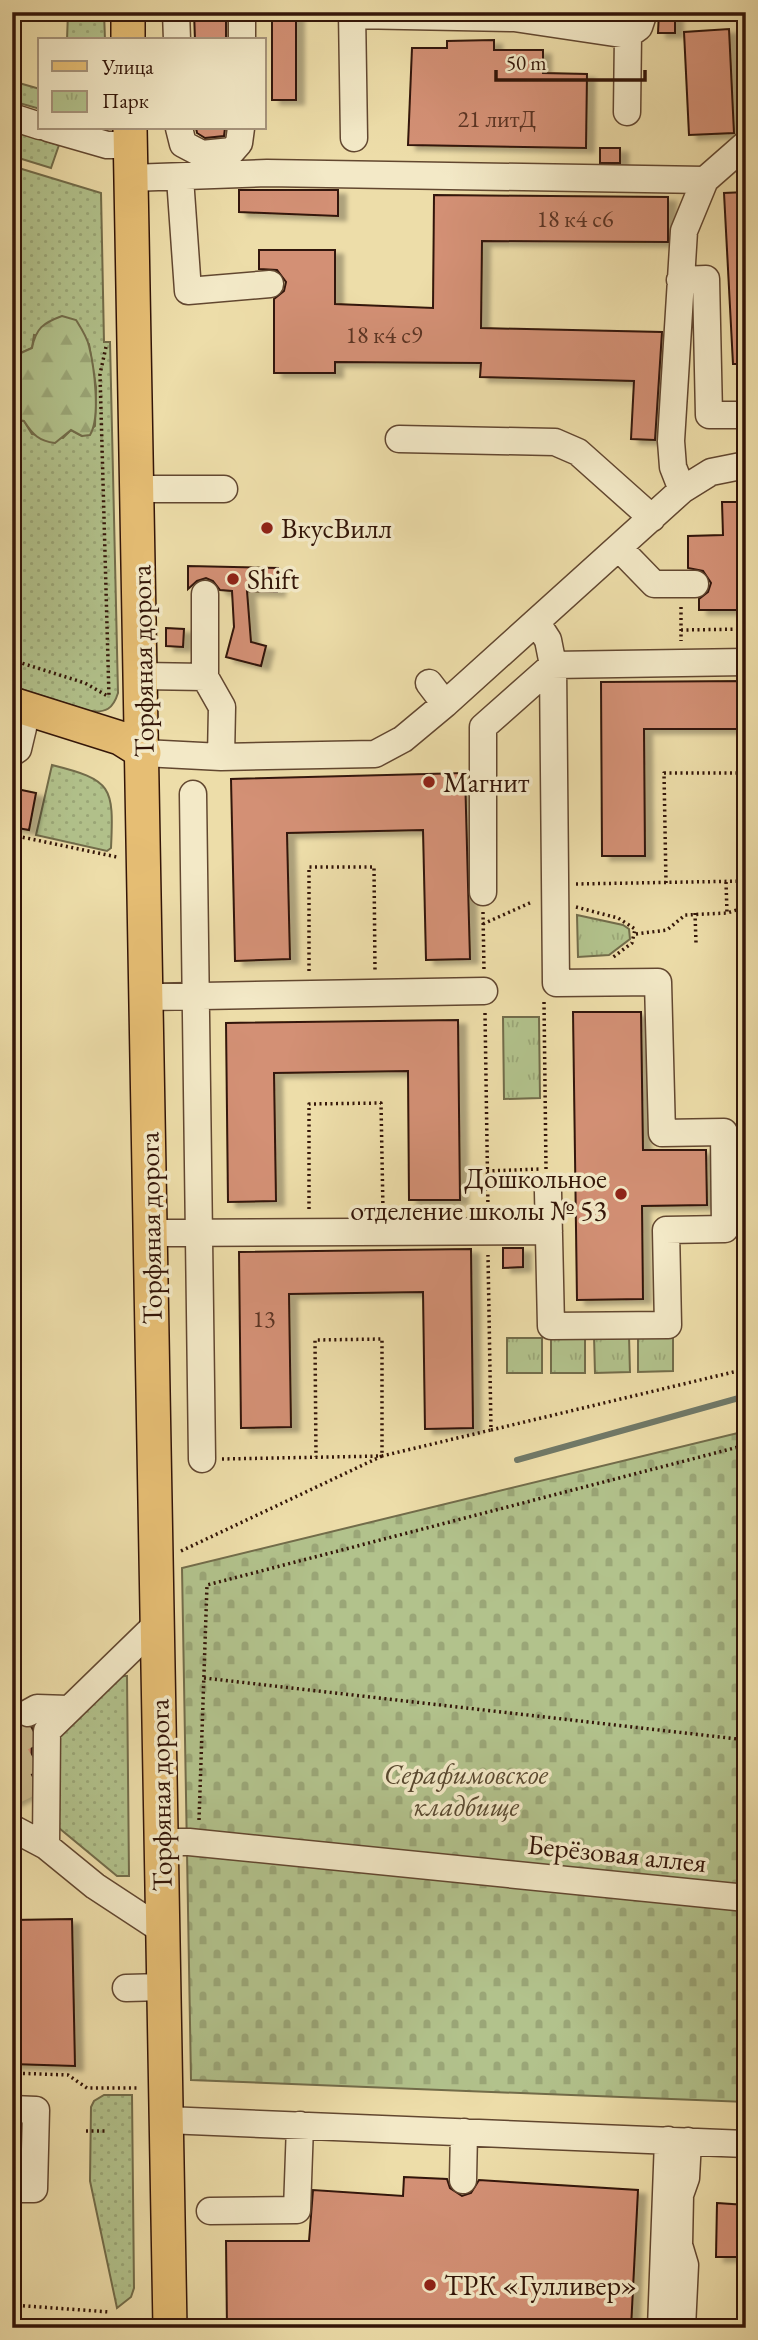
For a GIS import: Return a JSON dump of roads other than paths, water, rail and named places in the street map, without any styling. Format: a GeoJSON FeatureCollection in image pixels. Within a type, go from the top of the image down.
{"type":"FeatureCollection","features":[{"type":"Feature","properties":{"kind":"main road"},"geometry":{"type":"LineString","coordinates":[[128,12],[128,38]]}},
{"type":"Feature","properties":{"kind":"main road","name":"Торфяная дорога"},"geometry":{"type":"LineString","coordinates":[[130,136],[138,489],[130,686],[144,753],[149,1233],[158,1623],[175,1842],[162,1930],[170,2328]]}},
{"type":"Feature","properties":{"kind":"main road"},"geometry":{"type":"LineString","coordinates":[[15,727],[117,755],[144,753]]}},
{"type":"Feature","properties":{"kind":"street"},"geometry":{"type":"LineString","coordinates":[[176,12],[177,38]]}},
{"type":"Feature","properties":{"kind":"street"},"geometry":{"type":"LineString","coordinates":[[242,12],[242,38]]}},
{"type":"Feature","properties":{"kind":"street"},"geometry":{"type":"LineString","coordinates":[[354,138],[352,14],[514,18],[628,35],[639,27],[644,12]]}},
{"type":"Feature","properties":{"kind":"street"},"geometry":{"type":"LineString","coordinates":[[627,112],[628,35]]}},
{"type":"Feature","properties":{"kind":"street"},"geometry":{"type":"LineString","coordinates":[[12,117],[38,124]]}},
{"type":"Feature","properties":{"kind":"street"},"geometry":{"type":"LineString","coordinates":[[55,130],[107,145],[130,136]]}},
{"type":"Feature","properties":{"kind":"street"},"geometry":{"type":"LineString","coordinates":[[180,130],[183,144],[191,151],[202,154],[232,151],[239,143],[241,130]]}},
{"type":"Feature","properties":{"kind":"street"},"geometry":{"type":"LineString","coordinates":[[682,490],[673,467],[671,441],[684,231],[705,180],[746,144]]}},
{"type":"Feature","properties":{"kind":"street"},"geometry":{"type":"LineString","coordinates":[[130,177],[180,178],[267,173],[705,180]]}},
{"type":"Feature","properties":{"kind":"street"},"geometry":{"type":"LineString","coordinates":[[180,178],[188,291],[270,284]]}},
{"type":"Feature","properties":{"kind":"street"},"geometry":{"type":"LineString","coordinates":[[680,280],[706,279],[709,415],[746,415]]}},
{"type":"Feature","properties":{"kind":"street"},"geometry":{"type":"LineString","coordinates":[[399,439],[555,442],[578,452],[652,518]]}},
{"type":"Feature","properties":{"kind":"street"},"geometry":{"type":"LineString","coordinates":[[144,753],[220,757],[375,754],[403,739],[437,694],[537,623],[682,490],[711,472],[746,465]]}},
{"type":"Feature","properties":{"kind":"street"},"geometry":{"type":"LineString","coordinates":[[138,489],[224,489]]}},
{"type":"Feature","properties":{"kind":"street"},"geometry":{"type":"LineString","coordinates":[[620,548],[654,584],[687,584]]}},
{"type":"Feature","properties":{"kind":"street"},"geometry":{"type":"LineString","coordinates":[[205,594],[205,677],[222,707],[220,757]]}},
{"type":"Feature","properties":{"kind":"street"},"geometry":{"type":"LineString","coordinates":[[537,623],[548,640],[553,665],[556,983],[659,982],[662,1133],[724,1132],[725,1229],[666,1230],[667,1325],[551,1326],[547,1181]]}},
{"type":"Feature","properties":{"kind":"street"},"geometry":{"type":"LineString","coordinates":[[483,892],[483,727],[553,665],[746,662]]}},
{"type":"Feature","properties":{"kind":"street"},"geometry":{"type":"LineString","coordinates":[[130,686],[205,677]]}},
{"type":"Feature","properties":{"kind":"street"},"geometry":{"type":"LineString","coordinates":[[193,794],[202,1459]]}},
{"type":"Feature","properties":{"kind":"street"},"geometry":{"type":"LineString","coordinates":[[148,997],[484,991]]}},
{"type":"Feature","properties":{"kind":"street"},"geometry":{"type":"LineString","coordinates":[[149,1233],[549,1231]]}},
{"type":"Feature","properties":{"kind":"street"},"geometry":{"type":"LineString","coordinates":[[47,1846],[39,1748],[68,1709],[131,1652],[158,1623]]}},
{"type":"Feature","properties":{"kind":"street"},"geometry":{"type":"LineString","coordinates":[[12,1828],[47,1846],[90,1891],[162,1930]]}},
{"type":"Feature","properties":{"kind":"street","name":"Берёзовая аллея"},"geometry":{"type":"LineString","coordinates":[[175,1842],[746,1898]]}},
{"type":"Feature","properties":{"kind":"street"},"geometry":{"type":"LineString","coordinates":[[125,1988],[164,1987]]}},
{"type":"Feature","properties":{"kind":"street"},"geometry":{"type":"LineString","coordinates":[[12,2109],[36,2110],[34,2189],[12,2189]]}},
{"type":"Feature","properties":{"kind":"street"},"geometry":{"type":"LineString","coordinates":[[166,2120],[746,2144]]}},
{"type":"Feature","properties":{"kind":"street"},"geometry":{"type":"LineString","coordinates":[[210,2211],[297,2210],[300,2125]]}},
{"type":"Feature","properties":{"kind":"street"},"geometry":{"type":"LineString","coordinates":[[463,2179],[464,2132]]}},
{"type":"Feature","properties":{"kind":"street"},"geometry":{"type":"LineString","coordinates":[[678,2141],[686,2178],[680,2195],[679,2245],[685,2265],[682,2328]]}},
{"type":"Feature","properties":{"kind":"street"},"geometry":{"type":"LineString","coordinates":[[662,2328],[678,2141]]}},
{"type":"Feature","properties":{"kind":"waterway"},"geometry":{"type":"LineString","coordinates":[[517,1460],[746,1396]]}},
{"type":"Feature","properties":{"kind":"tunnel"},"geometry":{"type":"LineString","coordinates":[[12,1721],[28,1713]]}},
{"type":"Feature","properties":{"kind":"tunnel"},"geometry":{"type":"LineString","coordinates":[[12,1743],[33,1732]]}},
{"type":"Feature","properties":{"kind":"tunnel"},"geometry":{"type":"LineString","coordinates":[[12,1770],[33,1758]]}},
{"type":"Feature","properties":{"kind":"tunnel"},"geometry":{"type":"LineString","coordinates":[[12,1792],[34,1781]]}},
{"type":"Feature","properties":{"kind":"place","name":"ВкусВилл"},"geometry":{"type":"Point","coordinates":[267,528]}},
{"type":"Feature","properties":{"kind":"place","name":"Shift"},"geometry":{"type":"Point","coordinates":[233,579]}},
{"type":"Feature","properties":{"kind":"place","name":"Магнит"},"geometry":{"type":"Point","coordinates":[429,782]}},
{"type":"Feature","properties":{"kind":"place","name":"Дошкольное отделение школы № 53"},"geometry":{"type":"Point","coordinates":[621,1194]}},
{"type":"Feature","properties":{"kind":"place","name":"ТРК «Гулливер»"},"geometry":{"type":"Point","coordinates":[430,2285]}},
{"type":"Feature","properties":{"kind":"park label","name":"Серафимовское кладбище"},"geometry":{"type":"Point","coordinates":[466,1790]}}]}
